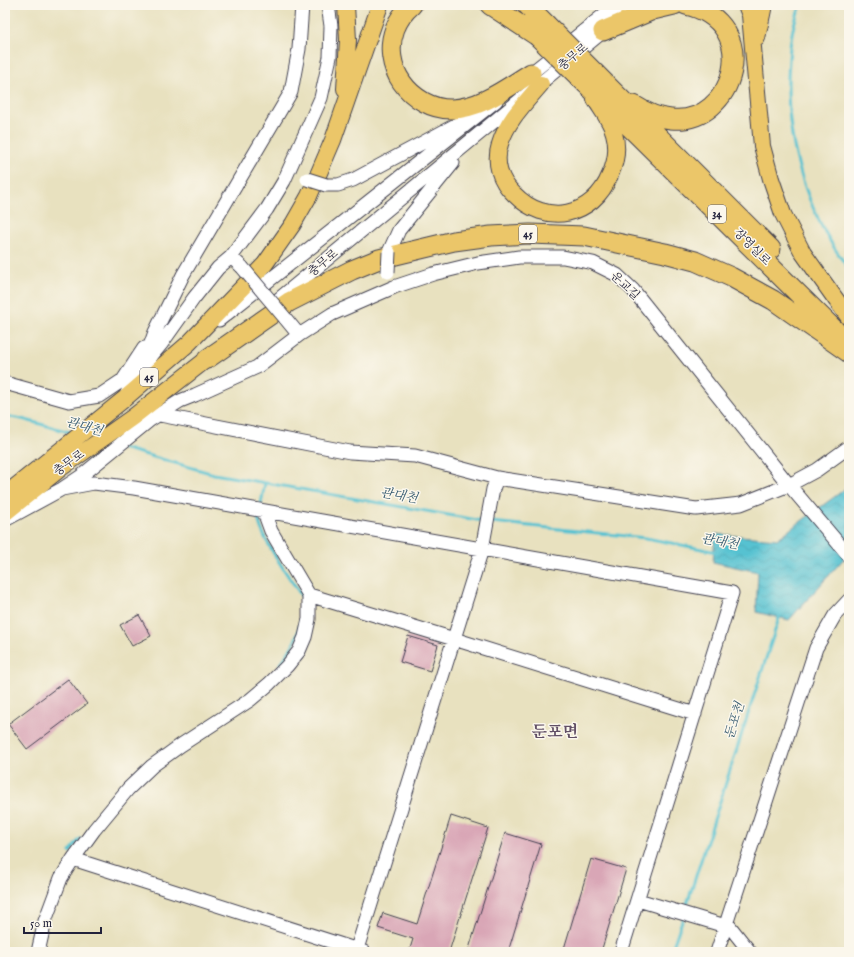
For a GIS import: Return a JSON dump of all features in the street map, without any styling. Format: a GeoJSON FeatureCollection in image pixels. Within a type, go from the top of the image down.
{"type":"FeatureCollection","features":[{"type":"Feature","properties":{"kind":"highway"},"geometry":{"type":"LineString","coordinates":[[412,5],[398,21],[394,31],[391,52],[397,75],[403,85],[419,100],[430,106],[441,109],[465,107],[536,78]]}},
{"type":"Feature","properties":{"kind":"highway"},"geometry":{"type":"LineString","coordinates":[[490,5],[542,30]]}},
{"type":"Feature","properties":{"kind":"highway","name":"34"},"geometry":{"type":"LineString","coordinates":[[506,5],[542,30],[591,79]]}},
{"type":"Feature","properties":{"kind":"highway","name":"34"},"geometry":{"type":"LineString","coordinates":[[527,5],[542,30]]}},
{"type":"Feature","properties":{"kind":"highway"},"geometry":{"type":"LineString","coordinates":[[603,31],[653,10],[674,5]]}},
{"type":"Feature","properties":{"kind":"highway"},"geometry":{"type":"LineString","coordinates":[[591,79],[627,101],[661,118],[682,119],[693,116],[709,108],[720,96],[730,79],[733,70],[734,53],[728,35],[717,20],[701,10],[686,5]]}},
{"type":"Feature","properties":{"kind":"highway","name":"장영실로"},"geometry":{"type":"LineString","coordinates":[[591,79],[849,326]]}},
{"type":"Feature","properties":{"kind":"highway","name":"장영실로"},"geometry":{"type":"LineString","coordinates":[[591,79],[849,344]]}},
{"type":"Feature","properties":{"kind":"highway","name":"45"},"geometry":{"type":"LineString","coordinates":[[207,359],[289,302],[352,270],[379,259],[454,241],[491,236],[530,234],[584,236],[665,252],[695,261],[731,277],[773,300],[849,353]]}},
{"type":"Feature","properties":{"kind":"main road"},"geometry":{"type":"LineString","coordinates":[[333,140],[345,91],[348,40],[346,5]]}},
{"type":"Feature","properties":{"kind":"main road","name":"45"},"geometry":{"type":"LineString","coordinates":[[189,343],[265,264],[293,224],[309,196],[333,140],[380,5]]}},
{"type":"Feature","properties":{"kind":"main road"},"geometry":{"type":"LineString","coordinates":[[746,5],[750,15],[762,146],[771,179],[783,214],[803,253],[849,318]]}},
{"type":"Feature","properties":{"kind":"main road"},"geometry":{"type":"LineString","coordinates":[[756,77],[758,36],[764,5]]}},
{"type":"Feature","properties":{"kind":"main road"},"geometry":{"type":"LineString","coordinates":[[536,78],[510,122],[500,144],[497,163],[503,181],[518,198],[526,205],[536,210],[555,214],[572,212],[591,201],[605,186],[614,164],[616,148],[614,131],[591,79]]}},
{"type":"Feature","properties":{"kind":"main road","name":"충무로"},"geometry":{"type":"LineString","coordinates":[[5,495],[123,400],[189,343]]}},
{"type":"Feature","properties":{"kind":"main road","name":"충무로"},"geometry":{"type":"LineString","coordinates":[[5,513],[61,468],[133,417],[207,359]]}},
{"type":"Feature","properties":{"kind":"street"},"geometry":{"type":"LineString","coordinates":[[143,366],[155,332],[183,275],[291,92],[299,49],[302,5]]}},
{"type":"Feature","properties":{"kind":"street"},"geometry":{"type":"LineString","coordinates":[[123,400],[143,366],[162,343],[199,292],[218,268],[231,257],[267,209],[288,172],[321,98],[330,57],[328,5]]}},
{"type":"Feature","properties":{"kind":"street","name":"충무로"},"geometry":{"type":"LineString","coordinates":[[207,359],[472,140],[536,78],[616,5]]}},
{"type":"Feature","properties":{"kind":"street","name":"충무로"},"geometry":{"type":"LineString","coordinates":[[189,343],[486,109],[536,78],[603,31],[635,5]]}},
{"type":"Feature","properties":{"kind":"street"},"geometry":{"type":"LineString","coordinates":[[288,172],[326,185],[338,185],[353,180],[441,131],[486,109]]}},
{"type":"Feature","properties":{"kind":"street"},"geometry":{"type":"LineString","coordinates":[[394,287],[388,272],[390,252],[399,230],[472,140]]}},
{"type":"Feature","properties":{"kind":"street","name":"운교길"},"geometry":{"type":"LineString","coordinates":[[62,489],[80,477],[155,418],[180,401],[256,367],[299,335],[332,314],[394,287],[433,274],[478,263],[519,257],[563,256],[593,263],[617,275],[633,290],[792,488],[849,556]]}},
{"type":"Feature","properties":{"kind":"street"},"geometry":{"type":"LineString","coordinates":[[231,257],[242,267],[299,335]]}},
{"type":"Feature","properties":{"kind":"street"},"geometry":{"type":"LineString","coordinates":[[5,382],[69,401],[99,396],[123,380],[155,332]]}},
{"type":"Feature","properties":{"kind":"street"},"geometry":{"type":"LineString","coordinates":[[155,418],[350,452],[416,456],[495,483],[696,509],[741,504],[792,488],[849,447]]}},
{"type":"Feature","properties":{"kind":"street"},"geometry":{"type":"LineString","coordinates":[[5,520],[62,489],[94,483],[141,489],[264,512],[482,546],[732,593],[695,714],[642,901],[621,952]]}},
{"type":"Feature","properties":{"kind":"street"},"geometry":{"type":"LineString","coordinates":[[72,859],[359,951],[482,546],[495,483]]}},
{"type":"Feature","properties":{"kind":"street"},"geometry":{"type":"LineString","coordinates":[[38,952],[45,921],[61,878],[72,859],[128,789],[152,766],[181,745],[250,700],[287,666],[299,651],[305,637],[309,618],[309,595],[271,531],[264,512]]}},
{"type":"Feature","properties":{"kind":"street"},"geometry":{"type":"LineString","coordinates":[[309,595],[695,714]]}},
{"type":"Feature","properties":{"kind":"street"},"geometry":{"type":"LineString","coordinates":[[717,952],[724,924],[816,648],[822,634],[835,615],[849,600]]}},
{"type":"Feature","properties":{"kind":"street"},"geometry":{"type":"LineString","coordinates":[[642,901],[724,924],[750,952]]}},
{"type":"Feature","properties":{"kind":"water"},"geometry":{"type":"Polygon","coordinates":[[[849,484],[849,553],[789,620],[756,612],[758,572],[713,562],[715,534],[777,539],[841,492],[849,484]]]}},
{"type":"Feature","properties":{"kind":"building"},"geometry":{"type":"Polygon","coordinates":[[[139,615],[151,636],[132,646],[120,625],[139,615]]]}},
{"type":"Feature","properties":{"kind":"building"},"geometry":{"type":"Polygon","coordinates":[[[408,636],[438,645],[430,671],[400,662],[408,636]]]}},
{"type":"Feature","properties":{"kind":"building"},"geometry":{"type":"Polygon","coordinates":[[[68,679],[87,704],[27,749],[8,724],[68,679]]]}},
{"type":"Feature","properties":{"kind":"building"},"geometry":{"type":"Polygon","coordinates":[[[451,816],[488,828],[449,952],[409,952],[413,939],[378,928],[383,913],[417,924],[451,816]]]}},
{"type":"Feature","properties":{"kind":"building"},"geometry":{"type":"Polygon","coordinates":[[[505,833],[541,844],[508,952],[468,952],[505,833]]]}},
{"type":"Feature","properties":{"kind":"building"},"geometry":{"type":"Polygon","coordinates":[[[591,859],[626,869],[601,952],[563,952],[591,859]]]}},
{"type":"Feature","properties":{"kind":"waterway"},"geometry":{"type":"LineString","coordinates":[[801,5],[792,32],[789,60],[788,79],[791,130],[802,179],[811,203],[834,248],[849,269]]}},
{"type":"Feature","properties":{"kind":"waterway","name":"관대천"},"geometry":{"type":"LineString","coordinates":[[5,416],[22,419],[73,433]]}},
{"type":"Feature","properties":{"kind":"waterway","name":"관대천"},"geometry":{"type":"LineString","coordinates":[[122,448],[214,474],[483,521]]}},
{"type":"Feature","properties":{"kind":"waterway"},"geometry":{"type":"LineString","coordinates":[[261,504],[265,483]]}},
{"type":"Feature","properties":{"kind":"waterway"},"geometry":{"type":"LineString","coordinates":[[258,515],[269,546],[303,598]]}},
{"type":"Feature","properties":{"kind":"waterway","name":"관대천"},"geometry":{"type":"LineString","coordinates":[[491,522],[646,538],[717,552]]}},
{"type":"Feature","properties":{"kind":"waterway"},"geometry":{"type":"LineString","coordinates":[[280,664],[295,641],[303,614]]}},
{"type":"Feature","properties":{"kind":"waterway","name":"둔포천"},"geometry":{"type":"LineString","coordinates":[[685,910],[780,615]]}},
{"type":"Feature","properties":{"kind":"waterway"},"geometry":{"type":"LineString","coordinates":[[70,852],[80,839]]}},
{"type":"Feature","properties":{"kind":"waterway","name":"둔포천"},"geometry":{"type":"LineString","coordinates":[[671,952],[683,918]]}},
{"type":"Feature","properties":{"kind":"district","name":"둔포면"},"geometry":{"type":"Point","coordinates":[555,733]}}]}
